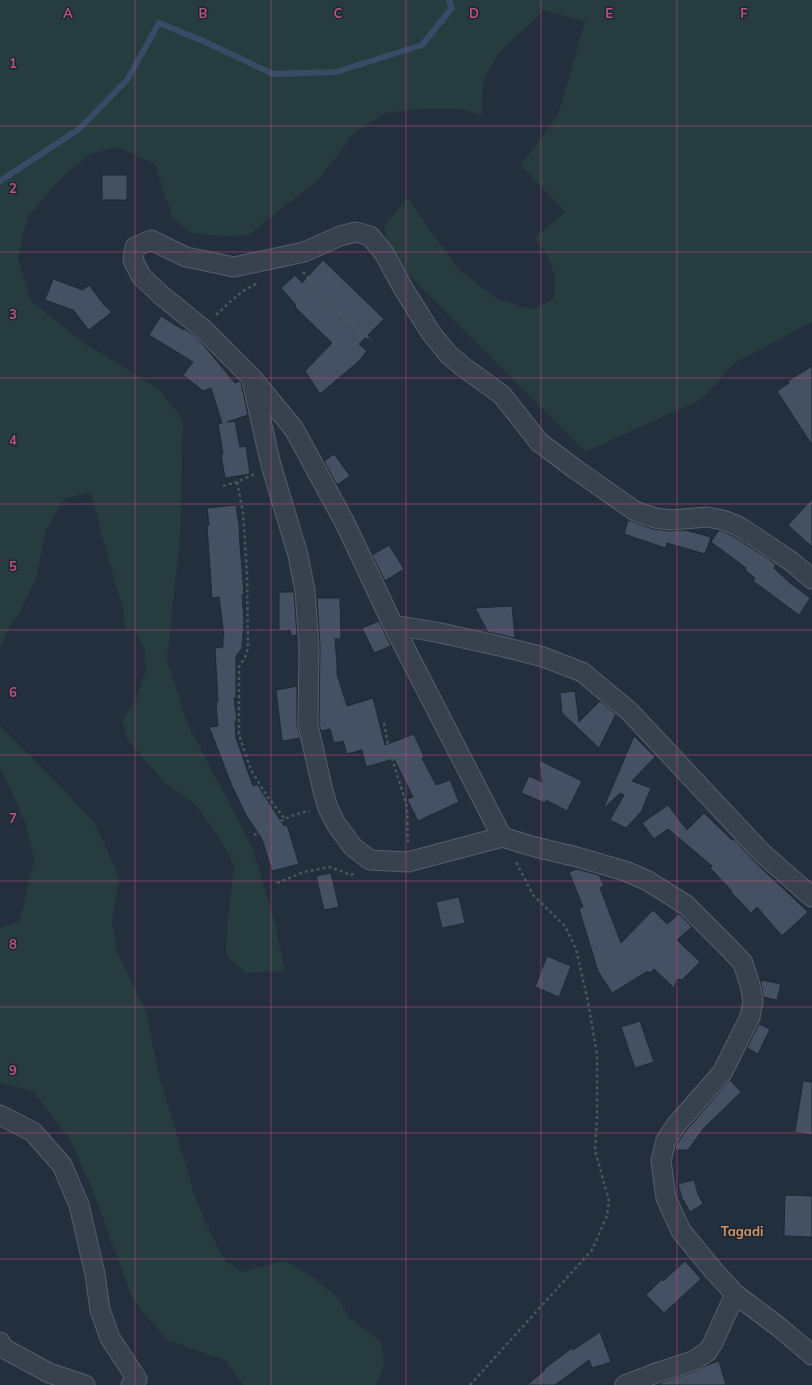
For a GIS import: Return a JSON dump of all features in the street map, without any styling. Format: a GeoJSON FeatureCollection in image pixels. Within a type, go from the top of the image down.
{"type":"FeatureCollection","features":[{"type":"Feature","properties":{"kind":"street"},"geometry":{"type":"LineString","coordinates":[[502,836],[393,625],[345,523],[294,428],[252,378],[203,329],[161,295],[141,276],[133,260],[135,247],[151,240],[186,257],[234,267],[304,252],[340,236],[356,232],[370,236],[384,253],[403,288],[431,333],[448,354],[502,395],[540,442],[635,512],[655,518],[670,520],[707,517],[723,520],[738,526],[762,541],[792,562],[812,579]]}},
{"type":"Feature","properties":{"kind":"street"},"geometry":{"type":"LineString","coordinates":[[252,378],[271,465],[298,555],[305,591],[308,646],[308,725],[323,791],[328,808],[336,824],[353,847],[370,860],[408,862],[502,836],[535,847],[577,857],[624,871],[648,881],[686,905],[743,963],[753,1001],[750,1017],[722,1073],[677,1124],[666,1140],[661,1161],[666,1198],[681,1231],[735,1294],[812,1355]]}},
{"type":"Feature","properties":{"kind":"street"},"geometry":{"type":"LineString","coordinates":[[393,625],[436,632],[504,647],[543,657],[582,672],[629,712],[762,853],[812,897]]}},
{"type":"Feature","properties":{"kind":"street"},"geometry":{"type":"LineString","coordinates":[[0,1114],[34,1132],[62,1165],[79,1205],[95,1274],[100,1310],[110,1338],[137,1379],[131,1385]]}},
{"type":"Feature","properties":{"kind":"street"},"geometry":{"type":"LineString","coordinates":[[625,1385],[693,1361],[707,1352],[713,1343],[735,1294]]}},
{"type":"Feature","properties":{"kind":"street"},"geometry":{"type":"LineString","coordinates":[[0,1342],[3,1348],[50,1373],[85,1385]]}},
{"type":"Feature","properties":{"kind":"path"},"geometry":{"type":"LineString","coordinates":[[301,269],[325,299],[372,340]]}},
{"type":"Feature","properties":{"kind":"path"},"geometry":{"type":"LineString","coordinates":[[203,329],[235,296],[259,282]]}},
{"type":"Feature","properties":{"kind":"path"},"geometry":{"type":"LineString","coordinates":[[223,486],[237,482],[271,465]]}},
{"type":"Feature","properties":{"kind":"path"},"geometry":{"type":"LineString","coordinates":[[237,482],[243,512],[248,648],[239,667],[239,735],[251,770],[267,796],[284,819]]}},
{"type":"Feature","properties":{"kind":"path"},"geometry":{"type":"LineString","coordinates":[[384,723],[388,745],[407,806],[408,862]]}},
{"type":"Feature","properties":{"kind":"path"},"geometry":{"type":"LineString","coordinates":[[254,835],[284,819],[302,812],[328,808]]}},
{"type":"Feature","properties":{"kind":"path"},"geometry":{"type":"LineString","coordinates":[[470,1385],[592,1250],[607,1216],[609,1201],[595,1150],[597,1117],[597,1054],[588,1002],[576,949],[565,926],[533,895],[502,836]]}},
{"type":"Feature","properties":{"kind":"path"},"geometry":{"type":"LineString","coordinates":[[277,883],[304,872],[330,867],[351,875],[364,868],[370,860]]}},
{"type":"Feature","properties":{"kind":"green space"},"geometry":{"type":"Polygon","coordinates":[[[0,0],[812,0],[812,322],[734,363],[702,399],[585,452],[408,274],[390,249],[384,226],[408,198],[457,268],[497,299],[533,310],[554,298],[555,276],[547,255],[534,238],[565,212],[521,165],[558,115],[585,22],[544,10],[499,53],[483,80],[482,115],[460,109],[424,109],[386,113],[356,131],[319,179],[250,234],[235,237],[191,233],[172,217],[155,164],[117,147],[89,154],[59,181],[27,218],[18,259],[31,301],[84,343],[158,388],[183,420],[180,537],[167,660],[188,725],[252,847],[274,919],[285,971],[246,973],[226,955],[227,929],[234,865],[219,837],[195,804],[166,784],[129,742],[122,721],[137,698],[146,671],[144,647],[135,630],[125,630],[123,609],[91,493],[65,498],[46,530],[38,573],[17,617],[10,625],[0,647],[0,0]]]}},
{"type":"Feature","properties":{"kind":"green space"},"geometry":{"type":"Polygon","coordinates":[[[0,726],[63,789],[95,824],[119,877],[112,921],[117,952],[146,1012],[159,1076],[194,1193],[207,1226],[225,1261],[241,1272],[285,1261],[313,1277],[338,1298],[349,1317],[382,1343],[384,1365],[376,1385],[243,1385],[227,1361],[167,1340],[133,1300],[91,1186],[70,1140],[33,1091],[0,1083],[0,928],[20,921],[34,860],[27,828],[0,768],[0,726]]]}},
{"type":"Feature","properties":{"kind":"building"},"geometry":{"type":"Polygon","coordinates":[[[102,175],[127,175],[127,200],[102,200],[102,175]]]}},
{"type":"Feature","properties":{"kind":"building"},"geometry":{"type":"Polygon","coordinates":[[[323,260],[384,319],[359,344],[367,351],[359,361],[320,394],[305,371],[332,343],[295,307],[296,305],[281,288],[295,275],[302,283],[323,260]]]}},
{"type":"Feature","properties":{"kind":"building"},"geometry":{"type":"Polygon","coordinates":[[[53,279],[83,290],[89,285],[104,305],[112,312],[89,330],[73,310],[45,300],[53,279]]]}},
{"type":"Feature","properties":{"kind":"building"},"geometry":{"type":"Polygon","coordinates":[[[161,316],[184,330],[185,329],[196,337],[235,383],[240,381],[248,415],[227,422],[235,421],[240,447],[246,446],[250,474],[225,478],[218,424],[222,423],[211,388],[203,391],[183,375],[193,362],[149,335],[161,316]]]}},
{"type":"Feature","properties":{"kind":"building"},"geometry":{"type":"Polygon","coordinates":[[[812,366],[812,445],[777,391],[789,383],[788,381],[812,366]]]}},
{"type":"Feature","properties":{"kind":"building"},"geometry":{"type":"Polygon","coordinates":[[[334,454],[350,476],[337,485],[324,461],[334,454]]]}},
{"type":"Feature","properties":{"kind":"building"},"geometry":{"type":"Polygon","coordinates":[[[812,499],[812,547],[788,525],[812,499]]]}},
{"type":"Feature","properties":{"kind":"building"},"geometry":{"type":"Polygon","coordinates":[[[236,505],[240,532],[244,594],[242,595],[244,621],[242,648],[236,656],[236,698],[234,698],[237,721],[235,721],[236,738],[253,786],[257,784],[284,826],[287,825],[299,864],[272,871],[262,839],[246,815],[232,786],[209,727],[218,726],[215,648],[223,647],[224,636],[219,597],[212,598],[207,508],[236,505]]]}},
{"type":"Feature","properties":{"kind":"building"},"geometry":{"type":"Polygon","coordinates":[[[628,520],[653,529],[670,531],[685,530],[711,537],[705,554],[667,543],[666,548],[624,534],[628,520]]]}},
{"type":"Feature","properties":{"kind":"building"},"geometry":{"type":"Polygon","coordinates":[[[719,530],[733,536],[767,558],[776,565],[774,568],[790,583],[810,598],[799,615],[753,581],[755,578],[745,570],[746,568],[711,542],[719,530]]]}},
{"type":"Feature","properties":{"kind":"building"},"geometry":{"type":"Polygon","coordinates":[[[389,545],[404,569],[385,581],[372,555],[389,545]]]}},
{"type":"Feature","properties":{"kind":"building"},"geometry":{"type":"Polygon","coordinates":[[[279,592],[294,592],[297,635],[291,636],[290,630],[279,631],[279,592]]]}},
{"type":"Feature","properties":{"kind":"building"},"geometry":{"type":"Polygon","coordinates":[[[317,598],[340,598],[341,639],[335,639],[337,674],[347,706],[373,698],[385,745],[414,734],[424,757],[422,758],[436,785],[450,780],[459,802],[418,821],[407,799],[413,797],[394,759],[366,767],[362,750],[347,754],[343,741],[334,743],[330,729],[321,731],[319,724],[320,646],[317,598]]]}},
{"type":"Feature","properties":{"kind":"building"},"geometry":{"type":"Polygon","coordinates":[[[512,606],[515,638],[488,632],[475,608],[512,606]]]}},
{"type":"Feature","properties":{"kind":"building"},"geometry":{"type":"Polygon","coordinates":[[[379,621],[391,646],[374,653],[362,628],[379,621]]]}},
{"type":"Feature","properties":{"kind":"building"},"geometry":{"type":"Polygon","coordinates":[[[297,686],[297,725],[300,738],[282,741],[276,690],[297,686]]]}},
{"type":"Feature","properties":{"kind":"building"},"geometry":{"type":"Polygon","coordinates":[[[575,691],[579,722],[600,701],[616,714],[599,748],[562,713],[560,693],[575,691]]]}},
{"type":"Feature","properties":{"kind":"building"},"geometry":{"type":"Polygon","coordinates":[[[634,736],[655,757],[632,781],[651,788],[641,812],[626,828],[610,820],[624,795],[620,793],[603,809],[634,736]]]}},
{"type":"Feature","properties":{"kind":"building"},"geometry":{"type":"Polygon","coordinates":[[[539,760],[582,781],[567,811],[546,800],[545,803],[521,793],[529,776],[542,782],[539,760]]]}},
{"type":"Feature","properties":{"kind":"building"},"geometry":{"type":"Polygon","coordinates":[[[668,805],[687,830],[704,813],[732,840],[734,839],[754,861],[808,912],[782,936],[757,907],[751,913],[710,868],[712,866],[668,829],[654,839],[642,823],[668,805]]]}},
{"type":"Feature","properties":{"kind":"building"},"geometry":{"type":"Polygon","coordinates":[[[577,869],[599,875],[604,886],[600,888],[621,943],[653,910],[667,924],[679,914],[692,927],[677,940],[700,962],[682,980],[677,979],[674,988],[654,969],[650,973],[648,971],[612,993],[598,971],[579,909],[583,907],[569,872],[577,869]]]}},
{"type":"Feature","properties":{"kind":"building"},"geometry":{"type":"Polygon","coordinates":[[[331,873],[339,907],[324,910],[316,876],[331,873]]]}},
{"type":"Feature","properties":{"kind":"building"},"geometry":{"type":"Polygon","coordinates":[[[459,897],[465,923],[442,928],[436,902],[459,897]]]}},
{"type":"Feature","properties":{"kind":"building"},"geometry":{"type":"Polygon","coordinates":[[[547,956],[571,966],[559,997],[535,987],[547,956]]]}},
{"type":"Feature","properties":{"kind":"building"},"geometry":{"type":"Polygon","coordinates":[[[761,980],[781,984],[777,1000],[763,997],[761,980]]]}},
{"type":"Feature","properties":{"kind":"building"},"geometry":{"type":"Polygon","coordinates":[[[640,1021],[654,1062],[635,1068],[621,1027],[640,1021]]]}},
{"type":"Feature","properties":{"kind":"building"},"geometry":{"type":"Polygon","coordinates":[[[759,1024],[770,1029],[758,1054],[747,1048],[759,1024]]]}},
{"type":"Feature","properties":{"kind":"building"},"geometry":{"type":"Polygon","coordinates":[[[730,1080],[741,1092],[704,1128],[688,1150],[675,1150],[676,1145],[686,1131],[730,1080]]]}},
{"type":"Feature","properties":{"kind":"building"},"geometry":{"type":"Polygon","coordinates":[[[803,1081],[812,1082],[812,1135],[795,1132],[803,1081]]]}},
{"type":"Feature","properties":{"kind":"building"},"geometry":{"type":"Polygon","coordinates":[[[694,1180],[703,1204],[690,1212],[682,1198],[678,1184],[694,1180]]]}},
{"type":"Feature","properties":{"kind":"building"},"geometry":{"type":"Polygon","coordinates":[[[785,1195],[812,1196],[812,1237],[784,1236],[785,1195]]]}},
{"type":"Feature","properties":{"kind":"building"},"geometry":{"type":"Polygon","coordinates":[[[685,1261],[701,1279],[664,1313],[646,1295],[662,1279],[663,1281],[685,1261]]]}},
{"type":"Feature","properties":{"kind":"building"},"geometry":{"type":"Polygon","coordinates":[[[600,1332],[611,1362],[592,1368],[589,1360],[555,1385],[527,1385],[545,1370],[544,1369],[572,1348],[573,1350],[600,1332]]]}},
{"type":"Feature","properties":{"kind":"building"},"geometry":{"type":"Polygon","coordinates":[[[719,1361],[726,1385],[660,1385],[660,1383],[696,1371],[719,1361]]]}},
{"type":"Feature","properties":{"kind":"waterway"},"geometry":{"type":"LineString","coordinates":[[0,181],[79,129],[127,80],[159,23],[203,41],[273,74],[336,72],[422,45],[452,8],[449,0]]}},
{"type":"Feature","properties":{"kind":"district","name":"Tagadi"},"geometry":{"type":"Point","coordinates":[742,1231]}}]}
